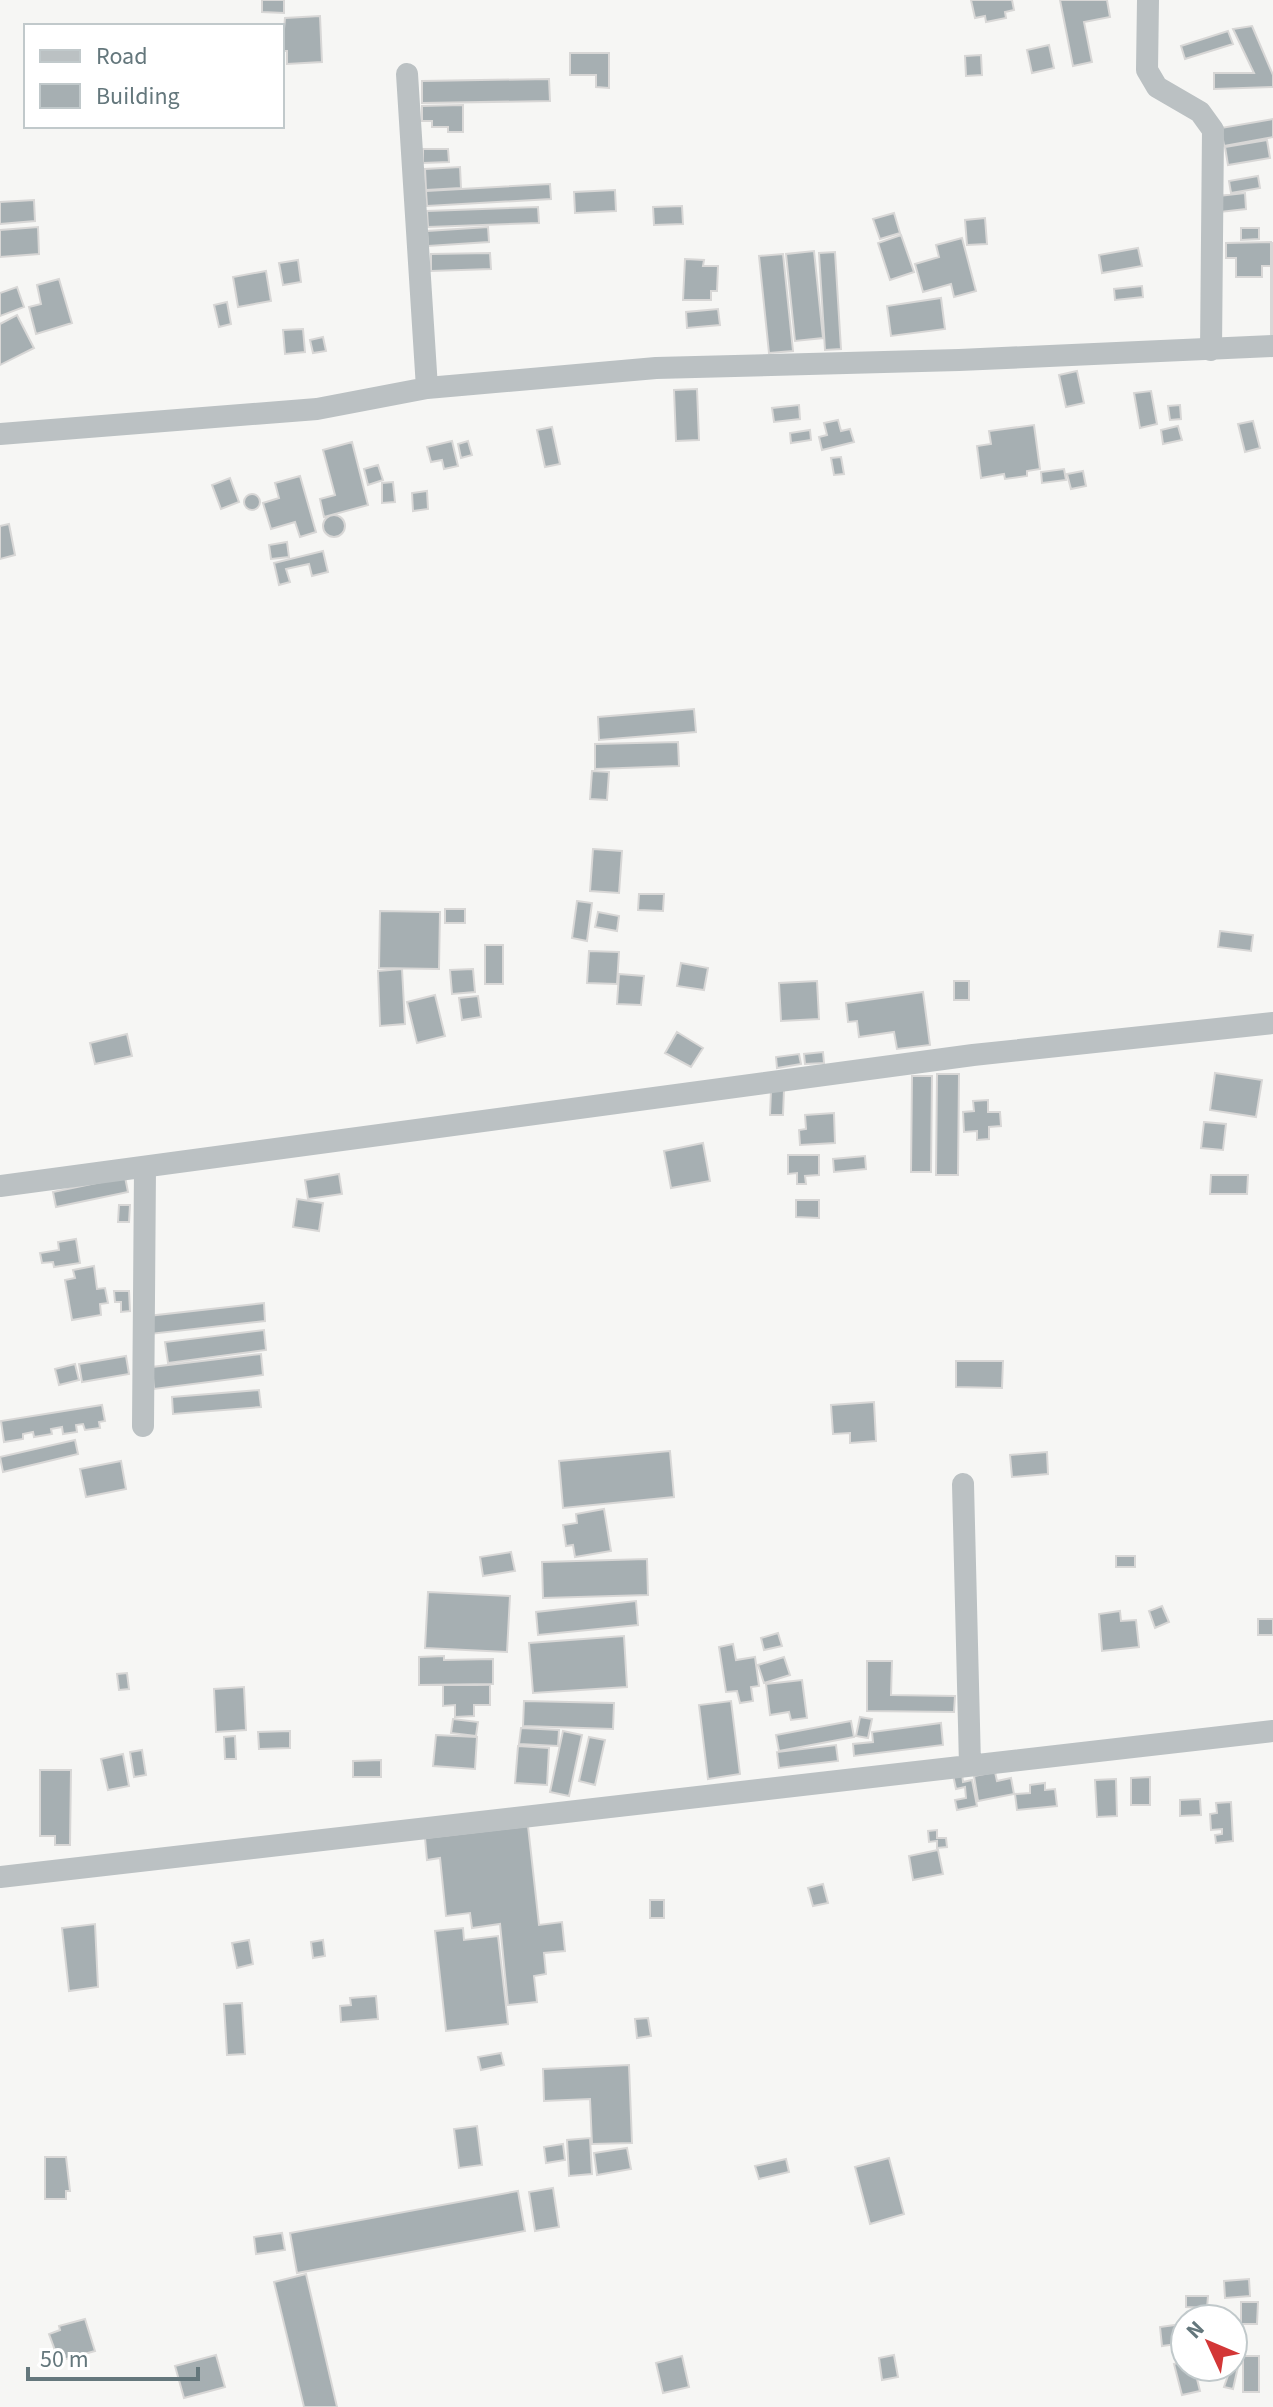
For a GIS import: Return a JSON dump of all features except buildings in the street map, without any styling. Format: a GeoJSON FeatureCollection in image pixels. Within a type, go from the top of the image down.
{"type":"FeatureCollection","features":[{"type":"Feature","properties":{"kind":"street"},"geometry":{"type":"LineString","coordinates":[[1148,0],[1147,70],[1157,87],[1200,112],[1213,130],[1211,350]]}},
{"type":"Feature","properties":{"kind":"street"},"geometry":{"type":"LineString","coordinates":[[407,74],[427,388]]}},
{"type":"Feature","properties":{"kind":"street"},"geometry":{"type":"LineString","coordinates":[[0,434],[317,409],[427,388],[656,368],[1273,346]]}},
{"type":"Feature","properties":{"kind":"street"},"geometry":{"type":"LineString","coordinates":[[0,1186],[145,1169],[486,1119],[942,1059],[1273,1023]]}},
{"type":"Feature","properties":{"kind":"street"},"geometry":{"type":"LineString","coordinates":[[143,1426],[145,1169]]}},
{"type":"Feature","properties":{"kind":"street"},"geometry":{"type":"LineString","coordinates":[[963,1484],[970,1765]]}},
{"type":"Feature","properties":{"kind":"street"},"geometry":{"type":"LineString","coordinates":[[0,1877],[1273,1731]]}}]}
